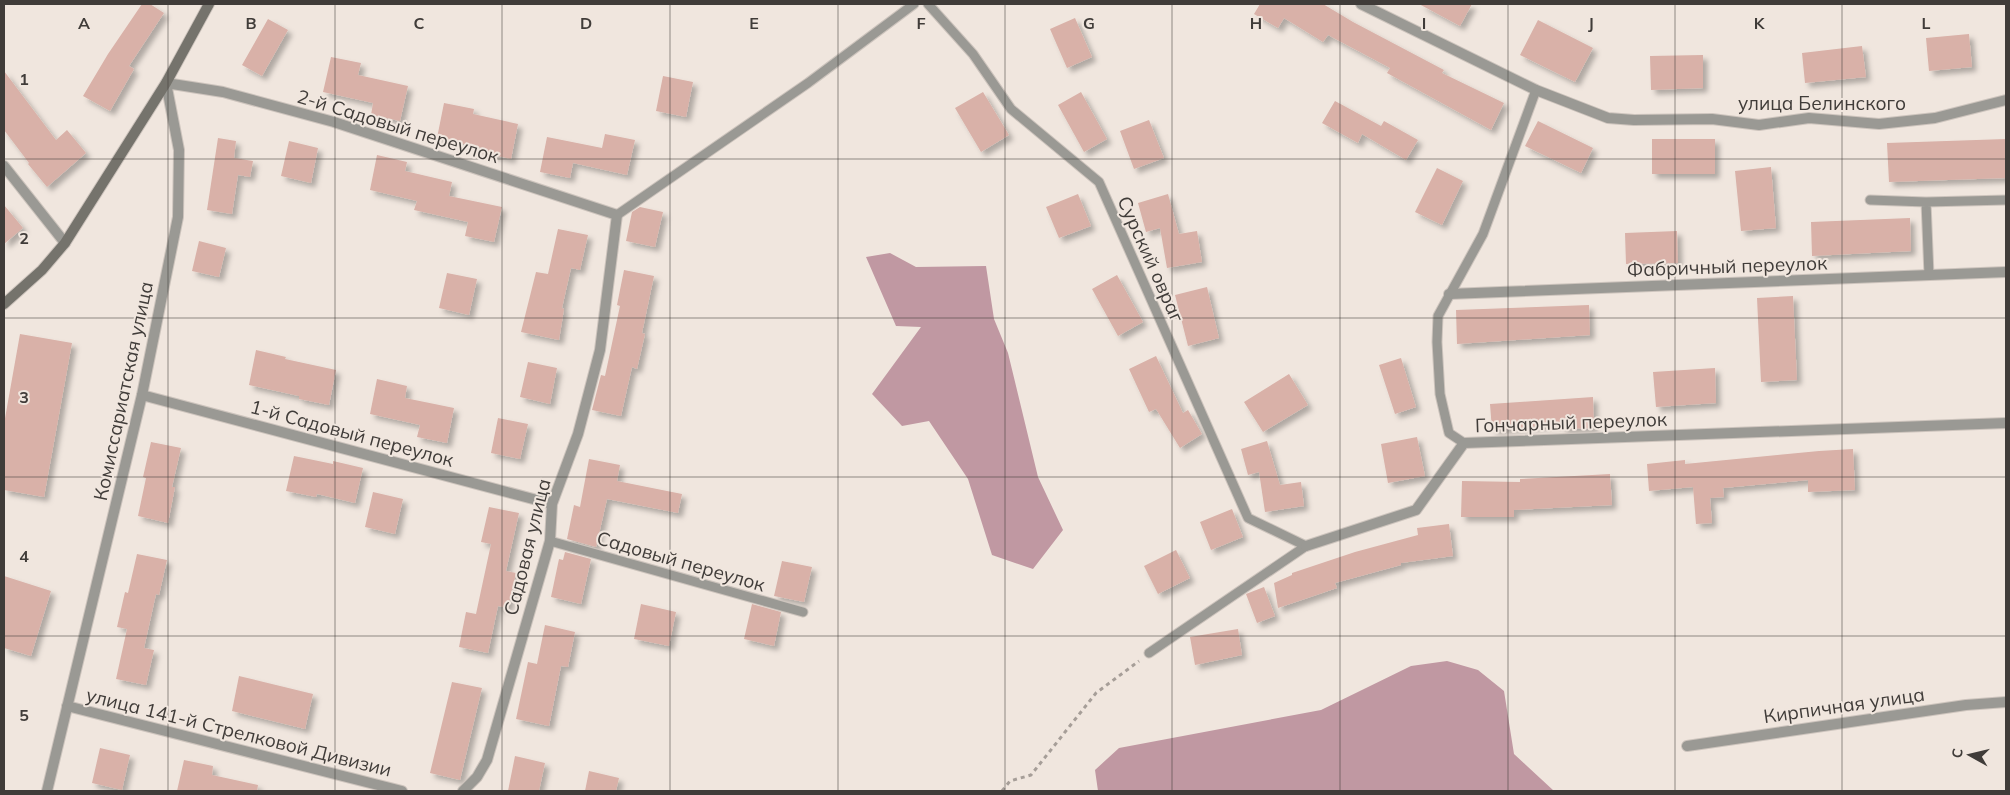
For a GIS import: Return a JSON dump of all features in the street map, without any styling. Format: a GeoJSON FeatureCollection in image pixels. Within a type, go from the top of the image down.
{"type":"FeatureCollection","features":[{"type":"Feature","properties":{"kind":"main road"},"geometry":{"type":"LineString","coordinates":[[4,304],[42,270],[64,244],[166,83],[209,4]]}},
{"type":"Feature","properties":{"kind":"street","name":"улица Белинского"},"geometry":{"type":"LineString","coordinates":[[1361,4],[1536,90],[1608,118],[1634,120],[1712,119],[1759,125],[1809,118],[1880,124],[1935,118],[2006,100]]}},
{"type":"Feature","properties":{"kind":"street","name":"2-й Садовый переулок"},"geometry":{"type":"LineString","coordinates":[[166,83],[223,92],[334,122],[617,215]]}},
{"type":"Feature","properties":{"kind":"street","name":"Комиссариатская улица"},"geometry":{"type":"LineString","coordinates":[[47,791],[142,395],[178,217],[179,150],[166,83]]}},
{"type":"Feature","properties":{"kind":"street"},"geometry":{"type":"LineString","coordinates":[[4,166],[64,244]]}},
{"type":"Feature","properties":{"kind":"street","name":"Садовая улица"},"geometry":{"type":"LineString","coordinates":[[463,791],[477,778],[487,760],[550,541],[552,504],[578,434],[600,350],[617,215]]}},
{"type":"Feature","properties":{"kind":"street","name":"Фабричный переулок"},"geometry":{"type":"LineString","coordinates":[[1449,294],[2006,272]]}},
{"type":"Feature","properties":{"kind":"street","name":"1-й Садовый переулок"},"geometry":{"type":"LineString","coordinates":[[142,395],[552,504]]}},
{"type":"Feature","properties":{"kind":"street","name":"Гончарный переулок"},"geometry":{"type":"LineString","coordinates":[[1306,546],[1416,510],[1464,443],[2006,423]]}},
{"type":"Feature","properties":{"kind":"street","name":"Кирпичная улица"},"geometry":{"type":"LineString","coordinates":[[1687,746],[1966,705],[2006,702]]}},
{"type":"Feature","properties":{"kind":"street","name":"улица 141-й Стрелковой Дивизии"},"geometry":{"type":"LineString","coordinates":[[67,706],[402,791]]}},
{"type":"Feature","properties":{"kind":"lane"},"geometry":{"type":"LineString","coordinates":[[617,215],[808,83],[914,4]]}},
{"type":"Feature","properties":{"kind":"lane","name":"Сурский овраг"},"geometry":{"type":"LineString","coordinates":[[928,4],[973,54],[1011,109],[1099,182],[1248,518],[1306,546]]}},
{"type":"Feature","properties":{"kind":"lane"},"geometry":{"type":"LineString","coordinates":[[1464,443],[1449,433],[1440,394],[1436,342],[1438,316],[1484,234],[1536,90]]}},
{"type":"Feature","properties":{"kind":"lane"},"geometry":{"type":"LineString","coordinates":[[1870,200],[1926,202],[2006,200]]}},
{"type":"Feature","properties":{"kind":"lane"},"geometry":{"type":"LineString","coordinates":[[1926,202],[1928,275]]}},
{"type":"Feature","properties":{"kind":"lane","name":"Садовый переулок"},"geometry":{"type":"LineString","coordinates":[[550,541],[803,612]]}},
{"type":"Feature","properties":{"kind":"lane","name":"Гончарный переулок"},"geometry":{"type":"LineString","coordinates":[[1149,653],[1306,546]]}},
{"type":"Feature","properties":{"kind":"path"},"geometry":{"type":"LineString","coordinates":[[1002,791],[1010,781],[1030,774],[1096,693],[1149,653]]}},
{"type":"Feature","properties":{"kind":"shaded area"},"geometry":{"type":"Polygon","coordinates":[[[890,253],[916,267],[986,266],[994,319],[1008,353],[1038,477],[1063,530],[1033,569],[992,555],[968,479],[929,421],[902,426],[872,394],[921,327],[896,326],[866,257],[890,253]]]}},
{"type":"Feature","properties":{"kind":"shaded area"},"geometry":{"type":"Polygon","coordinates":[[[1447,661],[1478,670],[1504,691],[1514,754],[1554,791],[1098,791],[1095,770],[1119,748],[1321,710],[1411,666],[1447,661]]]}},
{"type":"Feature","properties":{"kind":"building"},"geometry":{"type":"Polygon","coordinates":[[[142,4],[150,4],[164,13],[129,66],[134,69],[110,111],[83,96],[108,54],[142,4]]]}},
{"type":"Feature","properties":{"kind":"building"},"geometry":{"type":"Polygon","coordinates":[[[1260,4],[1323,4],[1444,70],[1442,73],[1504,103],[1491,130],[1387,73],[1390,68],[1328,35],[1323,42],[1284,18],[1278,28],[1254,14],[1260,4]]]}},
{"type":"Feature","properties":{"kind":"building"},"geometry":{"type":"Polygon","coordinates":[[[1419,4],[1472,4],[1460,26],[1419,4]]]}},
{"type":"Feature","properties":{"kind":"building"},"geometry":{"type":"Polygon","coordinates":[[[1075,18],[1092,57],[1067,68],[1050,29],[1075,18]]]}},
{"type":"Feature","properties":{"kind":"building"},"geometry":{"type":"Polygon","coordinates":[[[268,19],[288,30],[262,76],[242,65],[268,19]]]}},
{"type":"Feature","properties":{"kind":"building"},"geometry":{"type":"Polygon","coordinates":[[[1538,20],[1593,48],[1575,82],[1520,55],[1538,20]]]}},
{"type":"Feature","properties":{"kind":"building"},"geometry":{"type":"Polygon","coordinates":[[[1969,34],[1972,67],[1929,71],[1926,38],[1969,34]]]}},
{"type":"Feature","properties":{"kind":"building"},"geometry":{"type":"Polygon","coordinates":[[[1862,46],[1866,77],[1805,83],[1802,53],[1862,46]]]}},
{"type":"Feature","properties":{"kind":"building"},"geometry":{"type":"Polygon","coordinates":[[[1703,55],[1703,88],[1651,90],[1650,56],[1703,55]]]}},
{"type":"Feature","properties":{"kind":"building"},"geometry":{"type":"Polygon","coordinates":[[[331,57],[361,63],[358,75],[408,86],[400,121],[371,115],[373,103],[323,92],[331,57]]]}},
{"type":"Feature","properties":{"kind":"building"},"geometry":{"type":"Polygon","coordinates":[[[4,71],[56,140],[67,130],[86,153],[47,187],[4,130],[4,71]]]}},
{"type":"Feature","properties":{"kind":"building"},"geometry":{"type":"Polygon","coordinates":[[[663,76],[693,82],[686,117],[656,111],[663,76]]]}},
{"type":"Feature","properties":{"kind":"building"},"geometry":{"type":"Polygon","coordinates":[[[983,92],[1009,135],[981,152],[955,108],[983,92]]]}},
{"type":"Feature","properties":{"kind":"building"},"geometry":{"type":"Polygon","coordinates":[[[1081,92],[1107,139],[1084,152],[1058,105],[1081,92]]]}},
{"type":"Feature","properties":{"kind":"building"},"geometry":{"type":"Polygon","coordinates":[[[1335,101],[1381,126],[1384,121],[1418,140],[1406,160],[1362,134],[1358,143],[1322,123],[1335,101]]]}},
{"type":"Feature","properties":{"kind":"building"},"geometry":{"type":"Polygon","coordinates":[[[444,103],[474,109],[473,114],[518,124],[511,159],[481,152],[482,148],[437,138],[444,103]]]}},
{"type":"Feature","properties":{"kind":"building"},"geometry":{"type":"Polygon","coordinates":[[[1149,120],[1164,158],[1134,169],[1120,131],[1149,120]]]}},
{"type":"Feature","properties":{"kind":"building"},"geometry":{"type":"Polygon","coordinates":[[[1538,121],[1593,148],[1581,173],[1525,146],[1538,121]]]}},
{"type":"Feature","properties":{"kind":"building"},"geometry":{"type":"Polygon","coordinates":[[[605,134],[635,140],[627,175],[573,163],[570,178],[540,172],[547,137],[602,148],[605,134]]]}},
{"type":"Feature","properties":{"kind":"building"},"geometry":{"type":"Polygon","coordinates":[[[218,138],[236,141],[234,158],[253,161],[250,177],[238,175],[232,214],[207,210],[218,138]]]}},
{"type":"Feature","properties":{"kind":"building"},"geometry":{"type":"Polygon","coordinates":[[[1652,139],[1715,139],[1715,174],[1652,174],[1652,139]]]}},
{"type":"Feature","properties":{"kind":"building"},"geometry":{"type":"Polygon","coordinates":[[[2006,139],[2006,178],[1889,182],[1887,143],[2006,139]]]}},
{"type":"Feature","properties":{"kind":"building"},"geometry":{"type":"Polygon","coordinates":[[[289,141],[318,148],[311,183],[281,176],[289,141]]]}},
{"type":"Feature","properties":{"kind":"building"},"geometry":{"type":"Polygon","coordinates":[[[377,155],[407,162],[405,171],[452,182],[449,196],[502,207],[494,242],[465,236],[468,222],[414,210],[417,201],[370,190],[377,155]]]}},
{"type":"Feature","properties":{"kind":"building"},"geometry":{"type":"Polygon","coordinates":[[[1771,167],[1776,228],[1741,231],[1735,171],[1771,167]]]}},
{"type":"Feature","properties":{"kind":"building"},"geometry":{"type":"Polygon","coordinates":[[[1437,168],[1463,181],[1442,225],[1415,212],[1437,168]]]}},
{"type":"Feature","properties":{"kind":"building"},"geometry":{"type":"Polygon","coordinates":[[[1078,194],[1091,226],[1059,238],[1046,207],[1078,194]]]}},
{"type":"Feature","properties":{"kind":"building"},"geometry":{"type":"Polygon","coordinates":[[[1168,194],[1179,234],[1197,231],[1202,262],[1167,268],[1160,228],[1146,232],[1138,203],[1168,194]]]}},
{"type":"Feature","properties":{"kind":"building"},"geometry":{"type":"Polygon","coordinates":[[[4,205],[23,228],[4,244],[4,205]]]}},
{"type":"Feature","properties":{"kind":"building"},"geometry":{"type":"Polygon","coordinates":[[[640,207],[663,212],[655,247],[626,241],[632,212],[640,207]]]}},
{"type":"Feature","properties":{"kind":"building"},"geometry":{"type":"Polygon","coordinates":[[[1910,218],[1911,251],[1812,256],[1811,222],[1910,218]]]}},
{"type":"Feature","properties":{"kind":"building"},"geometry":{"type":"Polygon","coordinates":[[[558,229],[588,235],[580,270],[571,268],[562,308],[564,309],[559,340],[521,332],[536,272],[548,274],[558,229]]]}},
{"type":"Feature","properties":{"kind":"building"},"geometry":{"type":"Polygon","coordinates":[[[1677,231],[1678,263],[1626,264],[1625,233],[1677,231]]]}},
{"type":"Feature","properties":{"kind":"building"},"geometry":{"type":"Polygon","coordinates":[[[199,241],[226,248],[219,277],[192,271],[199,241]]]}},
{"type":"Feature","properties":{"kind":"building"},"geometry":{"type":"Polygon","coordinates":[[[624,270],[654,276],[642,333],[645,334],[637,369],[632,367],[621,416],[592,410],[601,375],[605,376],[620,306],[617,305],[624,270]]]}},
{"type":"Feature","properties":{"kind":"building"},"geometry":{"type":"Polygon","coordinates":[[[447,273],[477,279],[469,315],[439,308],[447,273]]]}},
{"type":"Feature","properties":{"kind":"building"},"geometry":{"type":"Polygon","coordinates":[[[1117,275],[1143,322],[1118,336],[1092,289],[1117,275]]]}},
{"type":"Feature","properties":{"kind":"building"},"geometry":{"type":"Polygon","coordinates":[[[1207,287],[1219,338],[1188,346],[1175,295],[1207,287]]]}},
{"type":"Feature","properties":{"kind":"building"},"geometry":{"type":"Polygon","coordinates":[[[1793,296],[1797,380],[1761,382],[1757,298],[1793,296]]]}},
{"type":"Feature","properties":{"kind":"building"},"geometry":{"type":"Polygon","coordinates":[[[1589,305],[1590,335],[1457,344],[1456,310],[1589,305]]]}},
{"type":"Feature","properties":{"kind":"building"},"geometry":{"type":"Polygon","coordinates":[[[20,334],[72,343],[44,497],[4,490],[4,424],[20,334]]]}},
{"type":"Feature","properties":{"kind":"building"},"geometry":{"type":"Polygon","coordinates":[[[256,350],[286,357],[285,359],[336,370],[329,405],[249,385],[256,350]]]}},
{"type":"Feature","properties":{"kind":"building"},"geometry":{"type":"Polygon","coordinates":[[[1156,356],[1183,413],[1188,410],[1202,434],[1180,448],[1156,409],[1149,412],[1129,369],[1156,356]]]}},
{"type":"Feature","properties":{"kind":"building"},"geometry":{"type":"Polygon","coordinates":[[[1401,358],[1416,407],[1395,414],[1379,365],[1401,358]]]}},
{"type":"Feature","properties":{"kind":"building"},"geometry":{"type":"Polygon","coordinates":[[[528,362],[557,368],[550,404],[520,397],[528,362]]]}},
{"type":"Feature","properties":{"kind":"building"},"geometry":{"type":"Polygon","coordinates":[[[1715,368],[1716,403],[1656,407],[1653,372],[1715,368]]]}},
{"type":"Feature","properties":{"kind":"building"},"geometry":{"type":"Polygon","coordinates":[[[1289,374],[1308,405],[1263,432],[1244,402],[1289,374]]]}},
{"type":"Feature","properties":{"kind":"building"},"geometry":{"type":"Polygon","coordinates":[[[377,379],[407,386],[405,398],[454,408],[447,443],[417,437],[420,425],[370,414],[377,379]]]}},
{"type":"Feature","properties":{"kind":"building"},"geometry":{"type":"Polygon","coordinates":[[[1593,397],[1594,428],[1562,429],[1562,424],[1492,430],[1490,404],[1593,397]]]}},
{"type":"Feature","properties":{"kind":"building"},"geometry":{"type":"Polygon","coordinates":[[[498,418],[528,424],[520,459],[491,453],[498,418]]]}},
{"type":"Feature","properties":{"kind":"building"},"geometry":{"type":"Polygon","coordinates":[[[1417,437],[1425,476],[1388,483],[1381,444],[1417,437]]]}},
{"type":"Feature","properties":{"kind":"building"},"geometry":{"type":"Polygon","coordinates":[[[1267,441],[1280,485],[1301,482],[1304,506],[1265,512],[1259,472],[1248,475],[1241,449],[1267,441]]]}},
{"type":"Feature","properties":{"kind":"building"},"geometry":{"type":"Polygon","coordinates":[[[151,442],[181,448],[172,487],[175,487],[168,523],[138,516],[146,478],[143,477],[151,442]]]}},
{"type":"Feature","properties":{"kind":"building"},"geometry":{"type":"Polygon","coordinates":[[[1853,449],[1855,490],[1808,492],[1808,480],[1723,488],[1724,497],[1710,498],[1712,523],[1696,524],[1693,487],[1649,491],[1647,464],[1685,460],[1685,464],[1853,449]]]}},
{"type":"Feature","properties":{"kind":"building"},"geometry":{"type":"Polygon","coordinates":[[[294,456],[333,464],[333,461],[363,468],[355,503],[317,494],[316,497],[286,491],[294,456]]]}},
{"type":"Feature","properties":{"kind":"building"},"geometry":{"type":"Polygon","coordinates":[[[589,459],[620,465],[617,481],[682,494],[678,513],[607,499],[596,547],[567,539],[574,505],[580,507],[589,459]]]}},
{"type":"Feature","properties":{"kind":"building"},"geometry":{"type":"Polygon","coordinates":[[[1610,474],[1612,505],[1514,510],[1514,517],[1461,517],[1462,481],[1520,482],[1520,479],[1610,474]]]}},
{"type":"Feature","properties":{"kind":"building"},"geometry":{"type":"Polygon","coordinates":[[[373,492],[403,499],[395,534],[365,527],[373,492]]]}},
{"type":"Feature","properties":{"kind":"building"},"geometry":{"type":"Polygon","coordinates":[[[489,507],[519,513],[506,571],[516,573],[508,608],[498,606],[488,653],[459,647],[466,612],[476,614],[491,544],[481,542],[489,507]]]}},
{"type":"Feature","properties":{"kind":"building"},"geometry":{"type":"Polygon","coordinates":[[[1232,509],[1243,537],[1211,550],[1200,522],[1232,509]]]}},
{"type":"Feature","properties":{"kind":"building"},"geometry":{"type":"Polygon","coordinates":[[[1449,524],[1453,556],[1401,563],[1401,565],[1335,583],[1337,588],[1278,608],[1274,583],[1292,575],[1292,573],[1355,552],[1418,535],[1417,528],[1449,524]]]}},
{"type":"Feature","properties":{"kind":"building"},"geometry":{"type":"Polygon","coordinates":[[[1176,550],[1190,578],[1158,594],[1144,566],[1176,550]]]}},
{"type":"Feature","properties":{"kind":"building"},"geometry":{"type":"Polygon","coordinates":[[[565,552],[591,559],[581,604],[551,597],[559,559],[563,560],[565,552]]]}},
{"type":"Feature","properties":{"kind":"building"},"geometry":{"type":"Polygon","coordinates":[[[137,554],[167,560],[159,595],[156,594],[144,648],[154,650],[146,685],[116,679],[127,629],[117,627],[125,592],[128,593],[137,554]]]}},
{"type":"Feature","properties":{"kind":"building"},"geometry":{"type":"Polygon","coordinates":[[[782,561],[812,567],[804,602],[774,596],[782,561]]]}},
{"type":"Feature","properties":{"kind":"building"},"geometry":{"type":"Polygon","coordinates":[[[4,576],[51,591],[31,656],[4,648],[4,576]]]}},
{"type":"Feature","properties":{"kind":"building"},"geometry":{"type":"Polygon","coordinates":[[[1264,587],[1275,616],[1257,623],[1246,594],[1264,587]]]}},
{"type":"Feature","properties":{"kind":"building"},"geometry":{"type":"Polygon","coordinates":[[[641,604],[676,612],[669,646],[634,639],[641,604]]]}},
{"type":"Feature","properties":{"kind":"building"},"geometry":{"type":"Polygon","coordinates":[[[752,604],[781,612],[774,646],[744,639],[752,604]]]}},
{"type":"Feature","properties":{"kind":"building"},"geometry":{"type":"Polygon","coordinates":[[[545,625],[575,632],[568,667],[561,666],[549,726],[516,719],[528,662],[537,664],[545,625]]]}},
{"type":"Feature","properties":{"kind":"building"},"geometry":{"type":"Polygon","coordinates":[[[1238,629],[1242,655],[1195,665],[1190,637],[1238,629]]]}},
{"type":"Feature","properties":{"kind":"building"},"geometry":{"type":"Polygon","coordinates":[[[239,676],[313,694],[305,729],[232,711],[239,676]]]}},
{"type":"Feature","properties":{"kind":"building"},"geometry":{"type":"Polygon","coordinates":[[[452,682],[482,688],[460,780],[430,773],[452,682]]]}},
{"type":"Feature","properties":{"kind":"building"},"geometry":{"type":"Polygon","coordinates":[[[100,748],[130,755],[122,790],[92,783],[100,748]]]}},
{"type":"Feature","properties":{"kind":"building"},"geometry":{"type":"Polygon","coordinates":[[[515,756],[545,763],[539,791],[508,791],[515,756]]]}},
{"type":"Feature","properties":{"kind":"building"},"geometry":{"type":"Polygon","coordinates":[[[184,760],[213,766],[212,775],[258,785],[257,791],[177,791],[184,760]]]}},
{"type":"Feature","properties":{"kind":"building"},"geometry":{"type":"Polygon","coordinates":[[[589,771],[619,778],[616,791],[585,791],[589,771]]]}}]}
